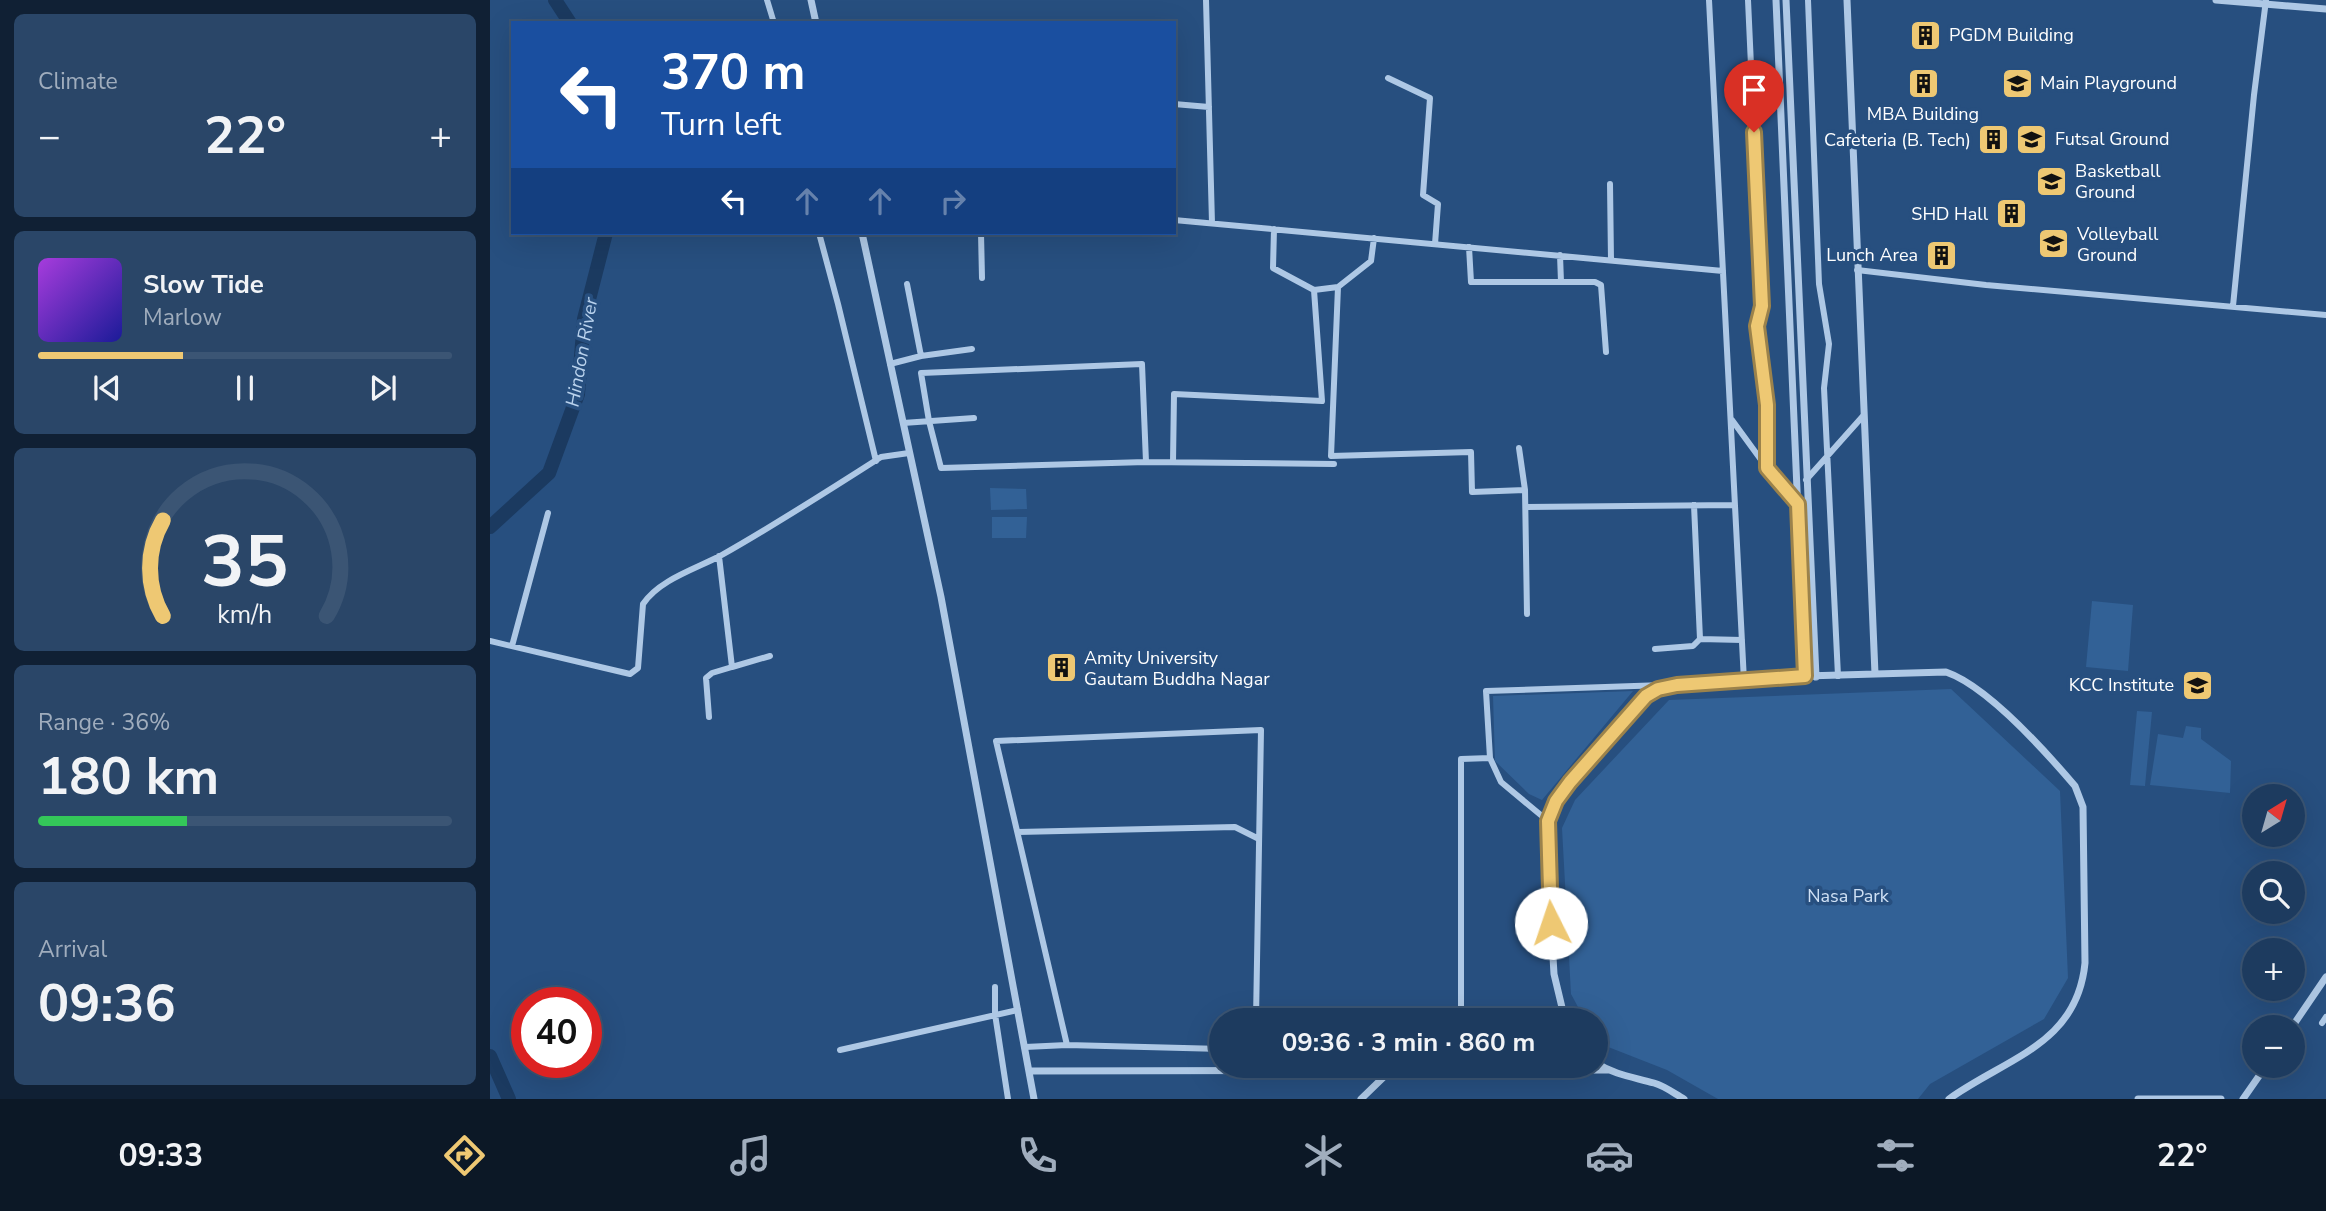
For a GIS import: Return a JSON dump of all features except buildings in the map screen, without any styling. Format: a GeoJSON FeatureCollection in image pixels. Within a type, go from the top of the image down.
{"type":"FeatureCollection","features":[{"type":"Feature","properties":{"kind":"street"},"geometry":{"type":"LineString","coordinates":[[768,0],[773,21]]}},
{"type":"Feature","properties":{"kind":"street"},"geometry":{"type":"LineString","coordinates":[[811,0],[816,21]]}},
{"type":"Feature","properties":{"kind":"street"},"geometry":{"type":"LineString","coordinates":[[1206,0],[1212,223]]}},
{"type":"Feature","properties":{"kind":"street"},"geometry":{"type":"LineString","coordinates":[[1709,0],[1744,681]]}},
{"type":"Feature","properties":{"kind":"street"},"geometry":{"type":"LineString","coordinates":[[1748,0],[1762,306],[1757,326],[1767,405],[1767,468]]}},
{"type":"Feature","properties":{"kind":"street"},"geometry":{"type":"LineString","coordinates":[[1776,0],[1805,676]]}},
{"type":"Feature","properties":{"kind":"street"},"geometry":{"type":"LineString","coordinates":[[1786,0],[1816,677]]}},
{"type":"Feature","properties":{"kind":"street"},"geometry":{"type":"LineString","coordinates":[[1808,0],[1819,284],[1829,344],[1825,388],[1838,676]]}},
{"type":"Feature","properties":{"kind":"street"},"geometry":{"type":"LineString","coordinates":[[1847,0],[1875,674]]}},
{"type":"Feature","properties":{"kind":"street"},"geometry":{"type":"LineString","coordinates":[[2216,0],[2326,9]]}},
{"type":"Feature","properties":{"kind":"street"},"geometry":{"type":"LineString","coordinates":[[2233,306],[2266,2]]}},
{"type":"Feature","properties":{"kind":"street"},"geometry":{"type":"LineString","coordinates":[[1388,78],[1430,98],[1423,195],[1438,204],[1435,244]]}},
{"type":"Feature","properties":{"kind":"street"},"geometry":{"type":"LineString","coordinates":[[1176,104],[1209,107]]}},
{"type":"Feature","properties":{"kind":"street"},"geometry":{"type":"LineString","coordinates":[[1610,184],[1611,260]]}},
{"type":"Feature","properties":{"kind":"street"},"geometry":{"type":"LineString","coordinates":[[1176,219],[1723,271]]}},
{"type":"Feature","properties":{"kind":"street"},"geometry":{"type":"LineString","coordinates":[[1274,229],[1273,268],[1314,290],[1338,287],[1371,261],[1374,238]]}},
{"type":"Feature","properties":{"kind":"street"},"geometry":{"type":"LineString","coordinates":[[819,235],[876,461]]}},
{"type":"Feature","properties":{"kind":"street"},"geometry":{"type":"LineString","coordinates":[[862,235],[941,597],[1034,1099]]}},
{"type":"Feature","properties":{"kind":"street"},"geometry":{"type":"LineString","coordinates":[[981,235],[982,278]]}},
{"type":"Feature","properties":{"kind":"street"},"geometry":{"type":"LineString","coordinates":[[1469,247],[1471,282],[1595,282],[1601,285],[1606,352]]}},
{"type":"Feature","properties":{"kind":"street"},"geometry":{"type":"LineString","coordinates":[[1560,256],[1561,282]]}},
{"type":"Feature","properties":{"kind":"street"},"geometry":{"type":"LineString","coordinates":[[1857,270],[1986,285],[2326,315]]}},
{"type":"Feature","properties":{"kind":"street"},"geometry":{"type":"LineString","coordinates":[[907,284],[921,356]]}},
{"type":"Feature","properties":{"kind":"street"},"geometry":{"type":"LineString","coordinates":[[1338,287],[1331,456],[1471,452],[1472,492],[1525,490]]}},
{"type":"Feature","properties":{"kind":"street"},"geometry":{"type":"LineString","coordinates":[[1173,462],[1174,394],[1322,401],[1314,290]]}},
{"type":"Feature","properties":{"kind":"street"},"geometry":{"type":"LineString","coordinates":[[890,364],[921,356],[972,349]]}},
{"type":"Feature","properties":{"kind":"street"},"geometry":{"type":"LineString","coordinates":[[1146,462],[1142,364],[921,373],[941,468],[1146,462],[1334,464]]}},
{"type":"Feature","properties":{"kind":"street"},"geometry":{"type":"LineString","coordinates":[[1806,480],[1863,416]]}},
{"type":"Feature","properties":{"kind":"street"},"geometry":{"type":"LineString","coordinates":[[903,423],[974,418]]}},
{"type":"Feature","properties":{"kind":"street"},"geometry":{"type":"LineString","coordinates":[[1731,420],[1798,504]]}},
{"type":"Feature","properties":{"kind":"street"},"geometry":{"type":"LineString","coordinates":[[1519,449],[1525,490],[1527,614]]}},
{"type":"Feature","properties":{"kind":"street"},"geometry":{"type":"LineString","coordinates":[[490,641],[630,674],[638,668],[643,604],[648,597],[682,574],[719,556],[881,457],[909,453]]}},
{"type":"Feature","properties":{"kind":"street"},"geometry":{"type":"LineString","coordinates":[[1694,505],[1700,639]]}},
{"type":"Feature","properties":{"kind":"street"},"geometry":{"type":"LineString","coordinates":[[1525,507],[1735,505]]}},
{"type":"Feature","properties":{"kind":"street"},"geometry":{"type":"LineString","coordinates":[[512,646],[548,513]]}},
{"type":"Feature","properties":{"kind":"street"},"geometry":{"type":"LineString","coordinates":[[719,556],[732,667]]}},
{"type":"Feature","properties":{"kind":"street"},"geometry":{"type":"LineString","coordinates":[[1656,649],[1693,646],[1700,639],[1742,640]]}},
{"type":"Feature","properties":{"kind":"street"},"geometry":{"type":"LineString","coordinates":[[709,717],[706,678],[712,673],[770,656]]}},
{"type":"Feature","properties":{"kind":"street"},"geometry":{"type":"LineString","coordinates":[[1548,821],[1501,782],[1490,758],[1486,691],[1946,672],[1961,677],[1981,690],[2076,786],[2083,807],[2085,963],[2083,983],[2070,1013],[2048,1037],[1949,1099]]}},
{"type":"Feature","properties":{"kind":"street"},"geometry":{"type":"LineString","coordinates":[[1562,1008],[1555,974],[1548,873],[1548,821],[1556,801],[1570,782],[1638,704],[1658,689],[1677,685]]}},
{"type":"Feature","properties":{"kind":"street"},"geometry":{"type":"LineString","coordinates":[[1067,1045],[996,741],[1261,730],[1255,1008]]}},
{"type":"Feature","properties":{"kind":"street"},"geometry":{"type":"LineString","coordinates":[[1461,1008],[1461,759],[1490,758]]}},
{"type":"Feature","properties":{"kind":"street"},"geometry":{"type":"LineString","coordinates":[[1018,832],[1235,827],[1259,839]]}},
{"type":"Feature","properties":{"kind":"street"},"geometry":{"type":"LineString","coordinates":[[2300,1015],[2326,977]]}},
{"type":"Feature","properties":{"kind":"street"},"geometry":{"type":"LineString","coordinates":[[995,987],[995,1014],[1008,1099]]}},
{"type":"Feature","properties":{"kind":"street"},"geometry":{"type":"LineString","coordinates":[[840,1049],[1018,1010]]}},
{"type":"Feature","properties":{"kind":"street"},"geometry":{"type":"LineString","coordinates":[[1025,1047],[1067,1045],[1209,1049]]}},
{"type":"Feature","properties":{"kind":"street"},"geometry":{"type":"LineString","coordinates":[[1608,1070],[1630,1079],[1656,1083],[1684,1099]]}},
{"type":"Feature","properties":{"kind":"street"},"geometry":{"type":"LineString","coordinates":[[1030,1071],[1209,1071]]}},
{"type":"Feature","properties":{"kind":"street"},"geometry":{"type":"LineString","coordinates":[[1361,1099],[1383,1078]]}},
{"type":"Feature","properties":{"kind":"street"},"geometry":{"type":"LineString","coordinates":[[2243,1099],[2258,1078]]}},
{"type":"Feature","properties":{"kind":"street"},"geometry":{"type":"LineString","coordinates":[[2138,1099],[2221,1099]]}},
{"type":"Feature","properties":{"kind":"green space"},"geometry":{"type":"Polygon","coordinates":[[[990,488],[1026,489],[1027,509],[991,510],[990,488]]]}},
{"type":"Feature","properties":{"kind":"green space"},"geometry":{"type":"Polygon","coordinates":[[[992,517],[1027,517],[1026,538],[992,538],[992,517]]]}},
{"type":"Feature","properties":{"kind":"green space"},"geometry":{"type":"Polygon","coordinates":[[[2092,601],[2133,605],[2128,671],[2086,667],[2092,601]]]}},
{"type":"Feature","properties":{"kind":"green space","name":"Nasa Park"},"geometry":{"type":"Polygon","coordinates":[[[1951,689],[2060,791],[2068,978],[2044,1019],[1930,1084],[1918,1099],[1718,1099],[1667,1070],[1608,1047],[1608,1008],[1579,1008],[1571,994],[1562,828],[1575,800],[1669,700],[1951,689]]]}},
{"type":"Feature","properties":{"kind":"green space"},"geometry":{"type":"Polygon","coordinates":[[[1633,691],[1542,800],[1529,794],[1495,761],[1493,696],[1633,691]]]}},
{"type":"Feature","properties":{"kind":"green space"},"geometry":{"type":"Polygon","coordinates":[[[2137,711],[2152,712],[2145,786],[2130,785],[2137,711]]]}},
{"type":"Feature","properties":{"kind":"green space"},"geometry":{"type":"Polygon","coordinates":[[[2186,726],[2201,728],[2201,739],[2231,761],[2230,793],[2150,785],[2158,734],[2183,738],[2186,726]]]}},
{"type":"Feature","properties":{"kind":"waterway","name":"Hindon River"},"geometry":{"type":"LineString","coordinates":[[555,0],[569,21]]}},
{"type":"Feature","properties":{"kind":"waterway","name":"Hindon River"},"geometry":{"type":"LineString","coordinates":[[490,527],[549,473],[578,394],[584,319],[605,235]]}},
{"type":"Feature","properties":{"kind":"waterway","name":"Hindon River"},"geometry":{"type":"LineString","coordinates":[[490,1056],[509,1099]]}},
{"type":"Feature","properties":{"kind":"place","name":"PGDM Building"},"geometry":{"type":"Point","coordinates":[1926,35]}},
{"type":"Feature","properties":{"kind":"place","name":"Main Playground"},"geometry":{"type":"Point","coordinates":[2017,83]}},
{"type":"Feature","properties":{"kind":"place","name":"MBA Building"},"geometry":{"type":"Point","coordinates":[1923,84]}},
{"type":"Feature","properties":{"kind":"place","name":"Futsal Ground"},"geometry":{"type":"Point","coordinates":[2032,139]}},
{"type":"Feature","properties":{"kind":"place","name":"Cafeteria (B. Tech)"},"geometry":{"type":"Point","coordinates":[1994,140]}},
{"type":"Feature","properties":{"kind":"place","name":"Basketball Ground"},"geometry":{"type":"Point","coordinates":[2052,181]}},
{"type":"Feature","properties":{"kind":"place","name":"SHD Hall"},"geometry":{"type":"Point","coordinates":[2011,214]}},
{"type":"Feature","properties":{"kind":"place","name":"Volleyball Ground"},"geometry":{"type":"Point","coordinates":[2054,244]}},
{"type":"Feature","properties":{"kind":"place","name":"Lunch Area"},"geometry":{"type":"Point","coordinates":[1941,255]}},
{"type":"Feature","properties":{"kind":"place","name":"Amity University Gautam Buddha Nagar"},"geometry":{"type":"Point","coordinates":[1061,668]}},
{"type":"Feature","properties":{"kind":"place","name":"KCC Institute"},"geometry":{"type":"Point","coordinates":[2197,685]}},
{"type":"Feature","properties":{"kind":"route"},"geometry":{"type":"LineString","coordinates":[[1551,923],[1548,821],[1556,801],[1646,696],[1658,689],[1677,685],[1805,676],[1798,504],[1767,468],[1767,405],[1757,326],[1762,306],[1754,132]]}}]}
